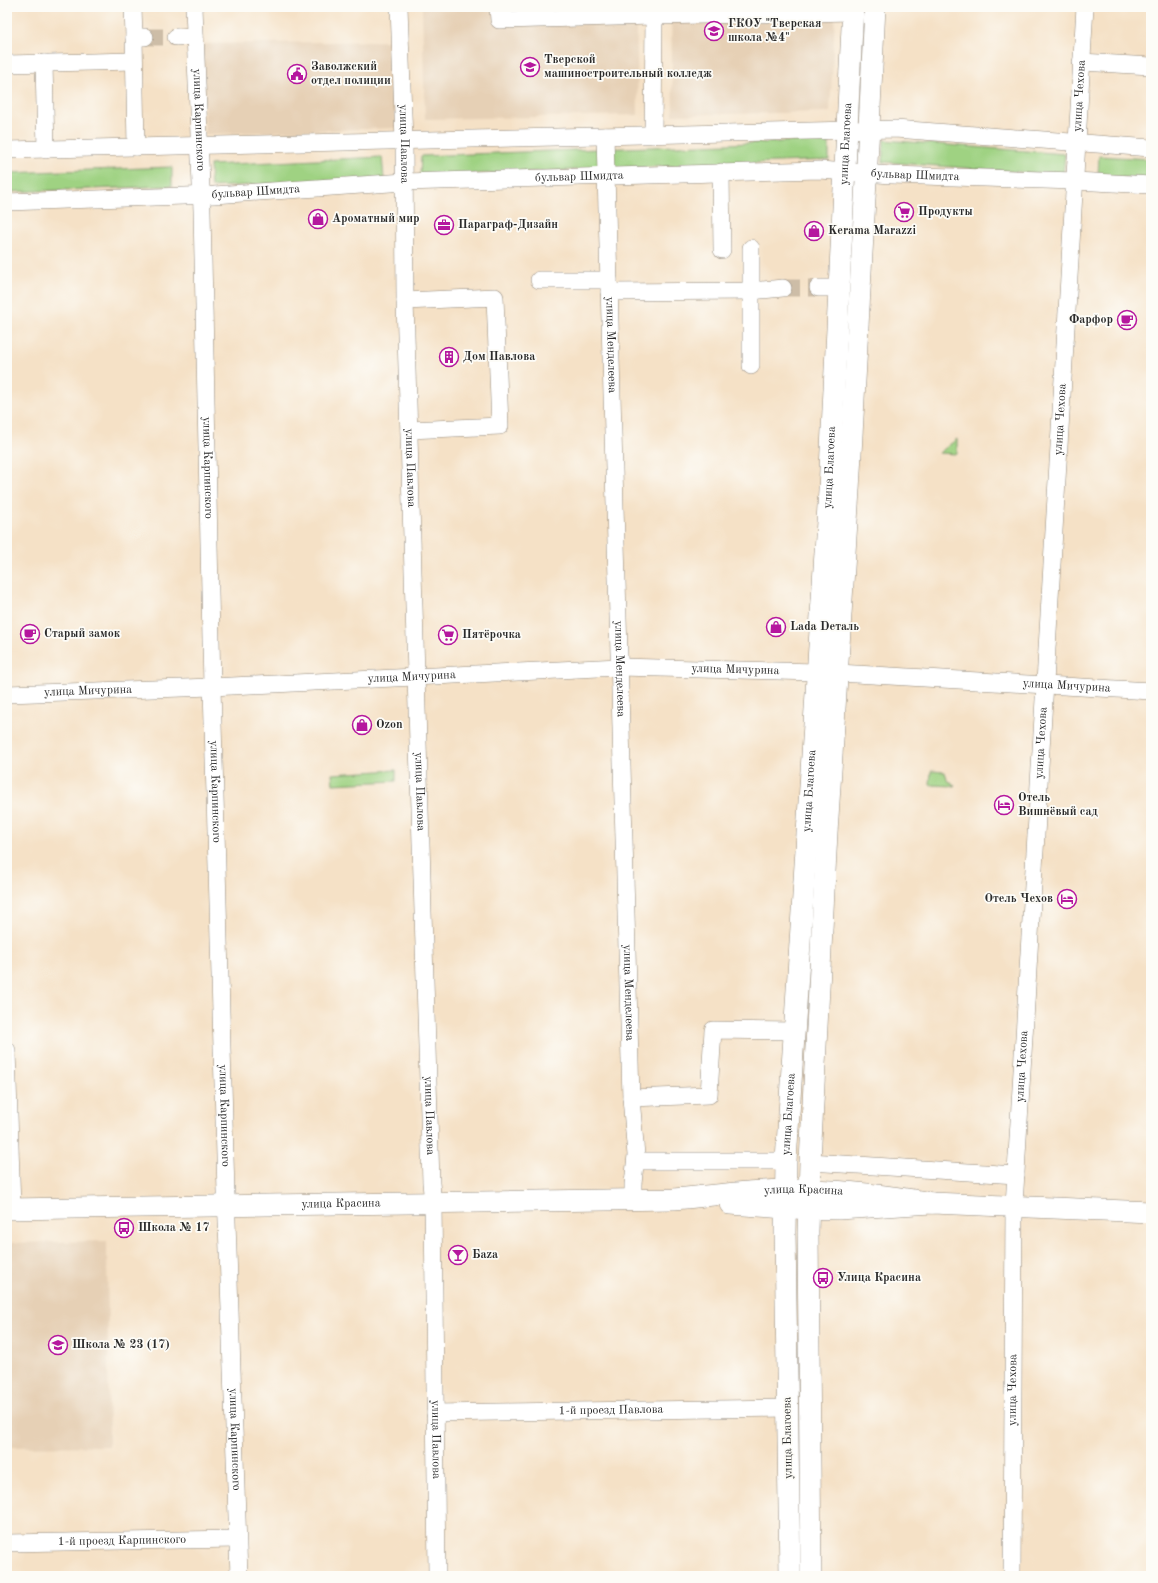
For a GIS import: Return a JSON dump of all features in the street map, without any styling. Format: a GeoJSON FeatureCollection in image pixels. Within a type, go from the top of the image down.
{"type":"FeatureCollection","features":[{"type":"Feature","properties":{"kind":"main road","name":"улица Благоева"},"geometry":{"type":"LineString","coordinates":[[811,1576],[810,1162],[867,173],[875,7]]}},
{"type":"Feature","properties":{"kind":"main road","name":"улица Благоева"},"geometry":{"type":"LineString","coordinates":[[790,1576],[785,1232],[786,1161],[829,490],[853,10]]}},
{"type":"Feature","properties":{"kind":"main road"},"geometry":{"type":"LineString","coordinates":[[818,651],[820,658],[829,670],[838,673]]}},
{"type":"Feature","properties":{"kind":"main road"},"geometry":{"type":"LineString","coordinates":[[817,672],[825,675],[830,680],[834,686],[836,697]]}},
{"type":"Feature","properties":{"kind":"main road","name":"улица Красина"},"geometry":{"type":"LineString","coordinates":[[9,1209],[226,1207],[674,1199],[809,1199],[839,1209],[932,1203],[1151,1212]]}},
{"type":"Feature","properties":{"kind":"street"},"geometry":{"type":"LineString","coordinates":[[133,7],[140,37],[134,61],[136,147]]}},
{"type":"Feature","properties":{"kind":"street","name":"улица Карпинского"},"geometry":{"type":"LineString","coordinates":[[194,7],[201,196],[212,687],[226,1207],[238,1576]]}},
{"type":"Feature","properties":{"kind":"street","name":"улица Павлова"},"geometry":{"type":"LineString","coordinates":[[399,7],[405,182],[405,301],[433,1203],[437,1576]]}},
{"type":"Feature","properties":{"kind":"street"},"geometry":{"type":"LineString","coordinates":[[498,7],[498,20],[654,16],[706,11],[853,10]]}},
{"type":"Feature","properties":{"kind":"street","name":"улица Чехова"},"geometry":{"type":"LineString","coordinates":[[1012,1576],[1014,1206],[1084,7]]}},
{"type":"Feature","properties":{"kind":"street"},"geometry":{"type":"LineString","coordinates":[[653,135],[654,16]]}},
{"type":"Feature","properties":{"kind":"street"},"geometry":{"type":"LineString","coordinates":[[176,37],[195,36]]}},
{"type":"Feature","properties":{"kind":"street"},"geometry":{"type":"LineString","coordinates":[[7,64],[134,61]]}},
{"type":"Feature","properties":{"kind":"street"},"geometry":{"type":"LineString","coordinates":[[1081,62],[1151,66]]}},
{"type":"Feature","properties":{"kind":"street"},"geometry":{"type":"LineString","coordinates":[[44,63],[46,150]]}},
{"type":"Feature","properties":{"kind":"street"},"geometry":{"type":"LineString","coordinates":[[7,150],[848,129],[895,129],[1151,148]]}},
{"type":"Feature","properties":{"kind":"street","name":"улица Менделеева"},"geometry":{"type":"LineString","coordinates":[[605,136],[631,1098],[636,1161],[633,1184],[634,1200]]}},
{"type":"Feature","properties":{"kind":"street","name":"бульвар Шмидта"},"geometry":{"type":"LineString","coordinates":[[7,202],[201,196],[405,182],[819,170],[1151,185]]}},
{"type":"Feature","properties":{"kind":"street"},"geometry":{"type":"LineString","coordinates":[[721,172],[722,250]]}},
{"type":"Feature","properties":{"kind":"street"},"geometry":{"type":"LineString","coordinates":[[751,248],[751,366]]}},
{"type":"Feature","properties":{"kind":"street"},"geometry":{"type":"LineString","coordinates":[[540,280],[609,286],[751,291],[783,288]]}},
{"type":"Feature","properties":{"kind":"street"},"geometry":{"type":"LineString","coordinates":[[818,288],[839,288]]}},
{"type":"Feature","properties":{"kind":"street"},"geometry":{"type":"LineString","coordinates":[[405,301],[495,298],[500,426],[409,430]]}},
{"type":"Feature","properties":{"kind":"street","name":"улица Мичурина"},"geometry":{"type":"LineString","coordinates":[[7,694],[212,687],[619,667],[817,672]]}},
{"type":"Feature","properties":{"kind":"street","name":"улица Мичурина"},"geometry":{"type":"LineString","coordinates":[[838,673],[1151,691]]}},
{"type":"Feature","properties":{"kind":"street"},"geometry":{"type":"LineString","coordinates":[[631,1098],[709,1095],[713,1030],[795,1031]]}},
{"type":"Feature","properties":{"kind":"street"},"geometry":{"type":"LineString","coordinates":[[7,1050],[9,1209]]}},
{"type":"Feature","properties":{"kind":"street"},"geometry":{"type":"LineString","coordinates":[[636,1161],[786,1161]]}},
{"type":"Feature","properties":{"kind":"street"},"geometry":{"type":"LineString","coordinates":[[810,1162],[1016,1175]]}},
{"type":"Feature","properties":{"kind":"street","name":"1-й проезд Павлова"},"geometry":{"type":"LineString","coordinates":[[435,1413],[788,1408]]}},
{"type":"Feature","properties":{"kind":"street","name":"1-й проезд Карпинского"},"geometry":{"type":"LineString","coordinates":[[7,1543],[237,1539]]}},
{"type":"Feature","properties":{"kind":"shaded area","name":"Тверской машиностроительный колледж"},"geometry":{"type":"Polygon","coordinates":[[[422,7],[636,7],[638,115],[425,119],[422,7]]]}},
{"type":"Feature","properties":{"kind":"shaded area"},"geometry":{"type":"Polygon","coordinates":[[[835,16],[830,112],[673,115],[671,18],[835,16]]]}},
{"type":"Feature","properties":{"kind":"shaded area"},"geometry":{"type":"Polygon","coordinates":[[[393,41],[396,128],[205,134],[202,44],[393,41]]]}},
{"type":"Feature","properties":{"kind":"shaded area","name":"Школа № 23 (17)"},"geometry":{"type":"Polygon","coordinates":[[[107,1241],[109,1446],[7,1447],[7,1243],[107,1241]]]}},
{"type":"Feature","properties":{"kind":"green space"},"geometry":{"type":"Polygon","coordinates":[[[829,140],[829,160],[420,176],[421,156],[829,140]]]}},
{"type":"Feature","properties":{"kind":"green space"},"geometry":{"type":"Polygon","coordinates":[[[884,140],[1065,154],[1063,175],[883,162],[884,140]]]}},
{"type":"Feature","properties":{"kind":"green space"},"geometry":{"type":"Polygon","coordinates":[[[1099,156],[1151,159],[1151,179],[1098,176],[1099,156]]]}},
{"type":"Feature","properties":{"kind":"green space"},"geometry":{"type":"Polygon","coordinates":[[[382,157],[384,179],[211,187],[210,165],[382,157]]]}},
{"type":"Feature","properties":{"kind":"green space"},"geometry":{"type":"Polygon","coordinates":[[[172,167],[172,186],[7,192],[7,173],[172,167]]]}},
{"type":"Feature","properties":{"kind":"green space"},"geometry":{"type":"Polygon","coordinates":[[[957,439],[957,454],[939,453],[957,439]]]}},
{"type":"Feature","properties":{"kind":"green space"},"geometry":{"type":"Polygon","coordinates":[[[396,770],[396,781],[333,784],[332,774],[396,770]]]}},
{"type":"Feature","properties":{"kind":"green space"},"geometry":{"type":"Polygon","coordinates":[[[931,771],[945,772],[947,780],[955,786],[930,785],[931,771]]]}},
{"type":"Feature","properties":{"kind":"tunnel"},"geometry":{"type":"LineString","coordinates":[[146,37],[176,37]]}},
{"type":"Feature","properties":{"kind":"tunnel"},"geometry":{"type":"LineString","coordinates":[[783,288],[818,288]]}},
{"type":"Feature","properties":{"kind":"place","name":"ГКОУ \"Тверская школа №4\""},"geometry":{"type":"Point","coordinates":[714,31]}},
{"type":"Feature","properties":{"kind":"place","name":"Тверской машиностроительный колледж"},"geometry":{"type":"Point","coordinates":[530,67]}},
{"type":"Feature","properties":{"kind":"place","name":"Заволжский отдел полиции"},"geometry":{"type":"Point","coordinates":[297,74]}},
{"type":"Feature","properties":{"kind":"place","name":"Продукты"},"geometry":{"type":"Point","coordinates":[904,212]}},
{"type":"Feature","properties":{"kind":"place","name":"Ароматный мир"},"geometry":{"type":"Point","coordinates":[318,219]}},
{"type":"Feature","properties":{"kind":"place","name":"Параграф-Дизайн"},"geometry":{"type":"Point","coordinates":[444,225]}},
{"type":"Feature","properties":{"kind":"place","name":"Kerama Marazzi"},"geometry":{"type":"Point","coordinates":[814,231]}},
{"type":"Feature","properties":{"kind":"place","name":"Фарфор"},"geometry":{"type":"Point","coordinates":[1127,320]}},
{"type":"Feature","properties":{"kind":"place","name":"Дом Павлова"},"geometry":{"type":"Point","coordinates":[449,357]}},
{"type":"Feature","properties":{"kind":"place","name":"Lada Dеталь"},"geometry":{"type":"Point","coordinates":[776,627]}},
{"type":"Feature","properties":{"kind":"place","name":"Старый замок"},"geometry":{"type":"Point","coordinates":[30,634]}},
{"type":"Feature","properties":{"kind":"place","name":"Пятёрочка"},"geometry":{"type":"Point","coordinates":[448,635]}},
{"type":"Feature","properties":{"kind":"place","name":"Ozon"},"geometry":{"type":"Point","coordinates":[362,725]}},
{"type":"Feature","properties":{"kind":"place","name":"Отель Вишнёвый сад"},"geometry":{"type":"Point","coordinates":[1004,805]}},
{"type":"Feature","properties":{"kind":"place","name":"Отель Чехов"},"geometry":{"type":"Point","coordinates":[1067,899]}},
{"type":"Feature","properties":{"kind":"place","name":"Школа № 17"},"geometry":{"type":"Point","coordinates":[124,1228]}},
{"type":"Feature","properties":{"kind":"place","name":"Баza"},"geometry":{"type":"Point","coordinates":[458,1255]}},
{"type":"Feature","properties":{"kind":"place","name":"Улица Красина"},"geometry":{"type":"Point","coordinates":[823,1278]}},
{"type":"Feature","properties":{"kind":"place","name":"Школа № 23 (17)"},"geometry":{"type":"Point","coordinates":[58,1345]}}]}
